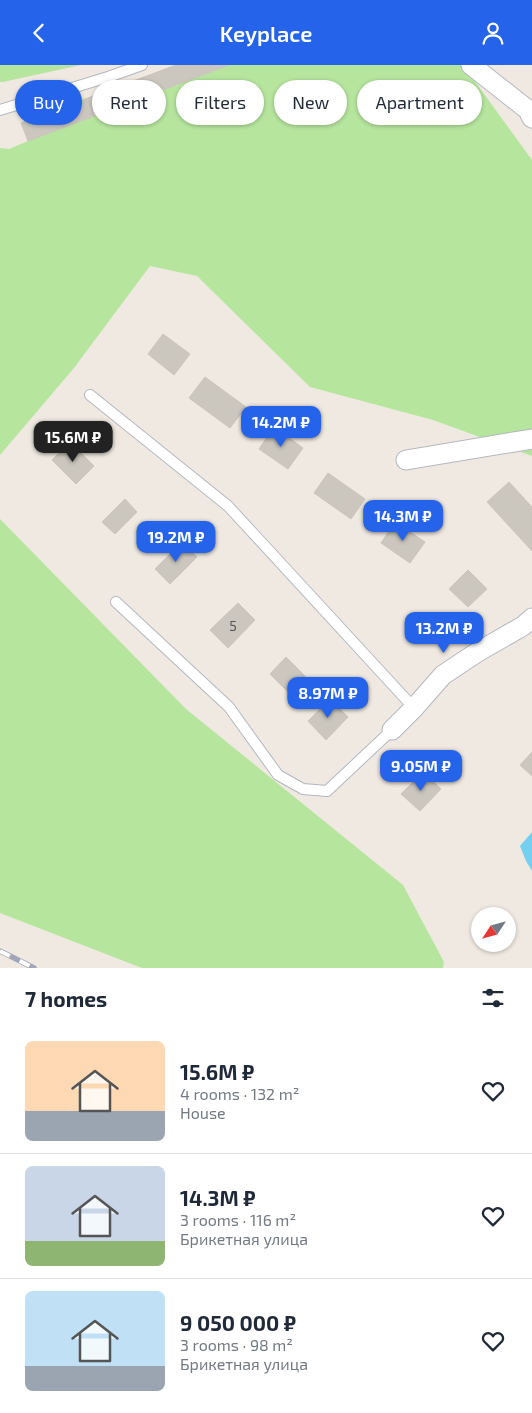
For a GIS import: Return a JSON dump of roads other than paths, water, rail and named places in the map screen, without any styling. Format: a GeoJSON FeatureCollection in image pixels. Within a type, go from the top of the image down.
{"type":"FeatureCollection","features":[{"type":"Feature","properties":{"kind":"street"},"geometry":{"type":"LineString","coordinates":[[471,65],[528,110],[532,118]]}},
{"type":"Feature","properties":{"kind":"street"},"geometry":{"type":"LineString","coordinates":[[406,460],[532,439]]}},
{"type":"Feature","properties":{"kind":"street"},"geometry":{"type":"LineString","coordinates":[[392,730],[443,675],[476,653],[523,626],[532,618]]}},
{"type":"Feature","properties":{"kind":"lane"},"geometry":{"type":"LineString","coordinates":[[0,110],[142,65]]}},
{"type":"Feature","properties":{"kind":"lane"},"geometry":{"type":"LineString","coordinates":[[90,395],[228,506],[414,708]]}},
{"type":"Feature","properties":{"kind":"lane"},"geometry":{"type":"LineString","coordinates":[[116,602],[229,707],[278,775],[303,789],[327,791],[392,730]]}},
{"type":"Feature","properties":{"kind":"water"},"geometry":{"type":"Polygon","coordinates":[[[532,832],[532,871],[520,846],[532,832]]]}},
{"type":"Feature","properties":{"kind":"railway"},"geometry":{"type":"LineString","coordinates":[[0,951],[34,968]]}}]}
